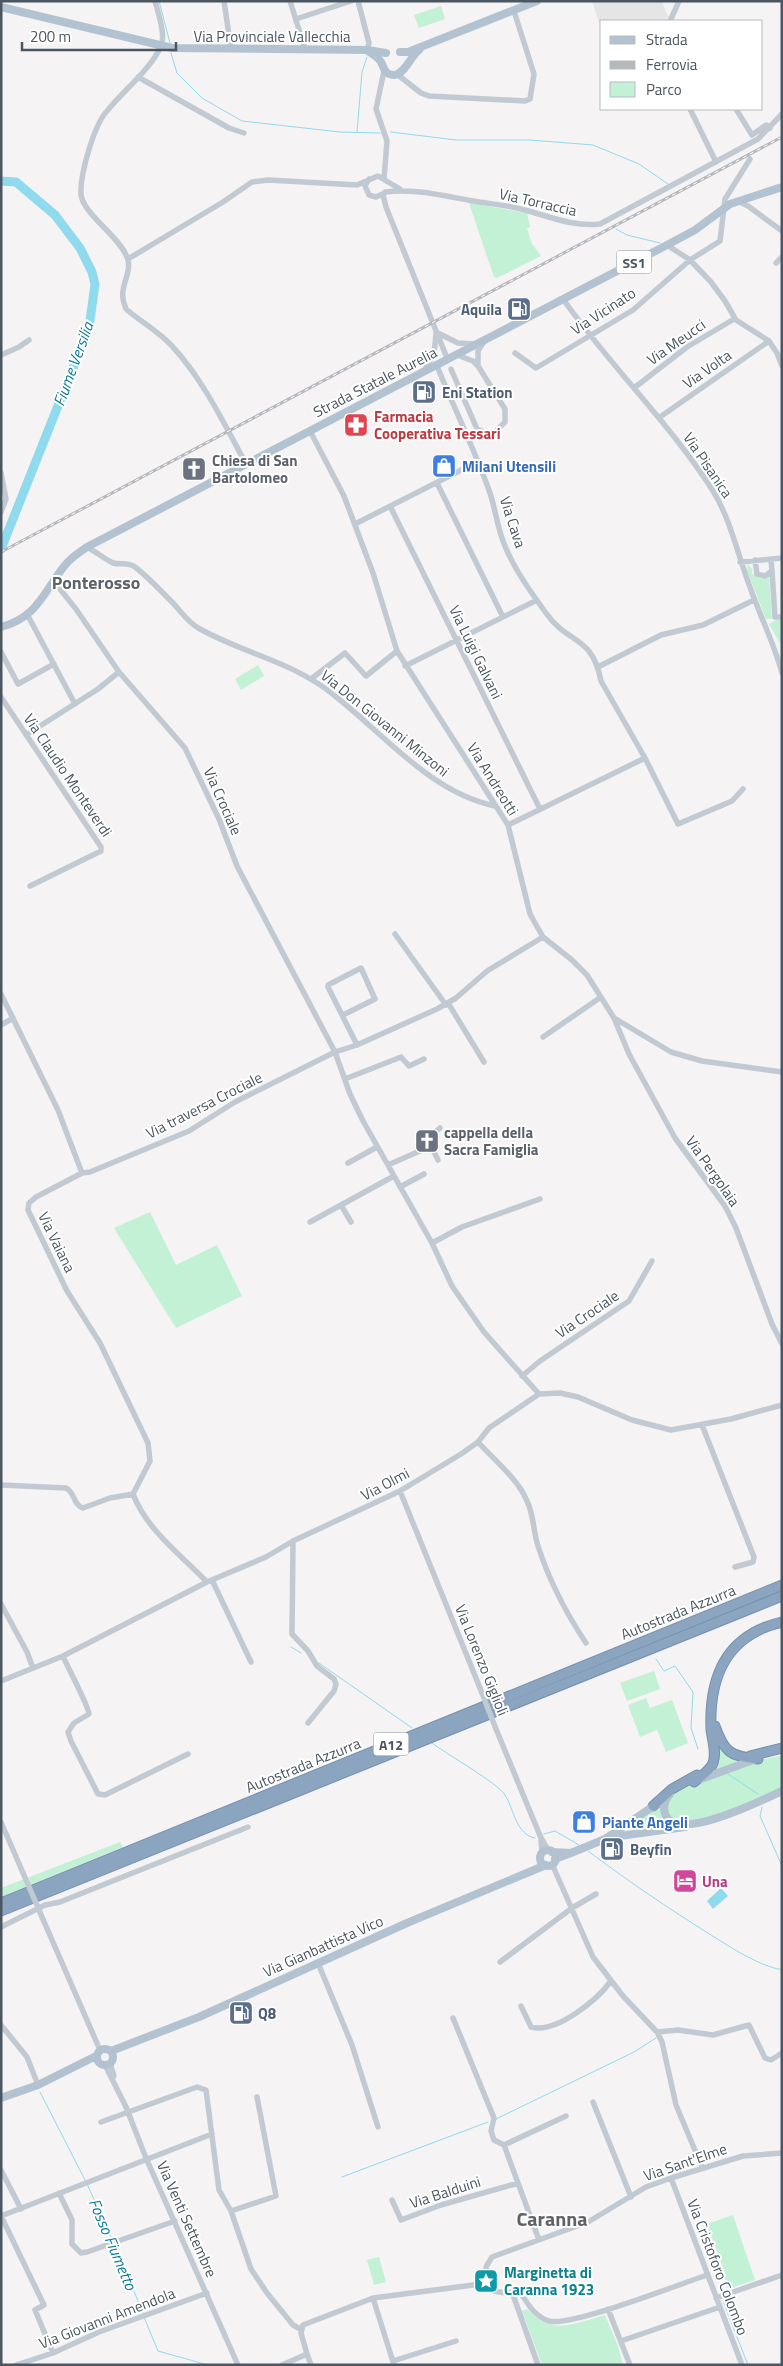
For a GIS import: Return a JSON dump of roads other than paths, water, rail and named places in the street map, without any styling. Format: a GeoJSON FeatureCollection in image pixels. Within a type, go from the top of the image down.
{"type":"FeatureCollection","features":[{"type":"Feature","properties":{"kind":"highway","name":"Autostrada Azzurra"},"geometry":{"type":"LineString","coordinates":[[1,1903],[781,1585]]}},
{"type":"Feature","properties":{"kind":"highway","name":"Autostrada Azzurra"},"geometry":{"type":"LineString","coordinates":[[1,1911],[782,1596]]}},
{"type":"Feature","properties":{"kind":"highway"},"geometry":{"type":"LineString","coordinates":[[694,1782],[709,1770],[713,1763],[715,1752],[711,1700],[714,1683],[726,1659],[750,1635],[766,1626],[782,1622]]}},
{"type":"Feature","properties":{"kind":"highway"},"geometry":{"type":"LineString","coordinates":[[711,1718],[724,1747],[732,1754],[744,1758],[758,1759]]}},
{"type":"Feature","properties":{"kind":"highway"},"geometry":{"type":"LineString","coordinates":[[654,1806],[664,1795],[707,1767],[711,1752],[708,1734],[711,1718]]}},
{"type":"Feature","properties":{"kind":"highway"},"geometry":{"type":"LineString","coordinates":[[744,1758],[782,1748]]}},
{"type":"Feature","properties":{"kind":"main road","name":"Via Provinciale Vallecchia"},"geometry":{"type":"LineString","coordinates":[[1,7],[172,48],[368,50],[386,53],[392,50],[408,52],[537,1]]}},
{"type":"Feature","properties":{"kind":"main road","name":"Via Provinciale Vallecchia"},"geometry":{"type":"LineString","coordinates":[[395,75],[426,44]]}},
{"type":"Feature","properties":{"kind":"main road","name":"Via Provinciale Vallecchia"},"geometry":{"type":"LineString","coordinates":[[368,50],[381,62],[384,71]]}},
{"type":"Feature","properties":{"kind":"main road"},"geometry":{"type":"LineString","coordinates":[[400,52],[405,57],[406,66]]}},
{"type":"Feature","properties":{"kind":"main road"},"geometry":{"type":"LineString","coordinates":[[381,62],[386,53]]}},
{"type":"Feature","properties":{"kind":"main road"},"geometry":{"type":"LineString","coordinates":[[384,71],[395,75]]}},
{"type":"Feature","properties":{"kind":"main road","name":"Strada Statale Aurelia"},"geometry":{"type":"LineString","coordinates":[[1,627],[27,614],[44,598],[66,562],[87,547],[667,245],[695,230],[725,206],[736,200],[782,187]]}},
{"type":"Feature","properties":{"kind":"main road"},"geometry":{"type":"LineString","coordinates":[[605,1839],[670,1794],[694,1782],[758,1759],[782,1753]]}},
{"type":"Feature","properties":{"kind":"main road"},"geometry":{"type":"LineString","coordinates":[[605,1839],[689,1826],[741,1809],[782,1791]]}},
{"type":"Feature","properties":{"kind":"main road"},"geometry":{"type":"LineString","coordinates":[[670,1794],[664,1805],[665,1814],[671,1822],[689,1826]]}},
{"type":"Feature","properties":{"kind":"main road","name":"Via Gianbattista Vico"},"geometry":{"type":"LineString","coordinates":[[1,2098],[199,2017],[523,1874],[548,1857],[571,1853],[605,1839]]}},
{"type":"Feature","properties":{"kind":"street"},"geometry":{"type":"LineString","coordinates":[[155,1],[162,35],[161,46],[138,77],[105,113],[86,165],[81,192],[85,208],[104,225],[128,259],[128,270],[122,292],[126,310],[162,336],[179,354],[214,407],[246,464]]}},
{"type":"Feature","properties":{"kind":"street"},"geometry":{"type":"LineString","coordinates":[[224,1],[231,49]]}},
{"type":"Feature","properties":{"kind":"street"},"geometry":{"type":"LineString","coordinates":[[290,1],[305,49]]}},
{"type":"Feature","properties":{"kind":"street"},"geometry":{"type":"LineString","coordinates":[[296,19],[352,1]]}},
{"type":"Feature","properties":{"kind":"street"},"geometry":{"type":"LineString","coordinates":[[358,1],[369,43],[368,50]]}},
{"type":"Feature","properties":{"kind":"street"},"geometry":{"type":"LineString","coordinates":[[670,20],[679,1]]}},
{"type":"Feature","properties":{"kind":"street"},"geometry":{"type":"LineString","coordinates":[[383,84],[395,75],[429,96],[530,100],[534,74],[514,10]]}},
{"type":"Feature","properties":{"kind":"street"},"geometry":{"type":"LineString","coordinates":[[406,66],[409,82]]}},
{"type":"Feature","properties":{"kind":"street"},"geometry":{"type":"LineString","coordinates":[[384,71],[383,84],[376,109],[387,142],[384,193],[386,207],[447,358]]}},
{"type":"Feature","properties":{"kind":"street"},"geometry":{"type":"LineString","coordinates":[[138,77],[229,128],[244,133]]}},
{"type":"Feature","properties":{"kind":"street"},"geometry":{"type":"LineString","coordinates":[[690,110],[716,162]]}},
{"type":"Feature","properties":{"kind":"street"},"geometry":{"type":"LineString","coordinates":[[737,110],[752,135],[766,125],[770,128]]}},
{"type":"Feature","properties":{"kind":"street","name":"Via Torraccia"},"geometry":{"type":"LineString","coordinates":[[384,193],[401,190],[508,206],[567,222],[591,225],[600,224],[758,140],[782,114]]}},
{"type":"Feature","properties":{"kind":"street"},"geometry":{"type":"LineString","coordinates":[[725,206],[725,199],[729,191],[750,159]]}},
{"type":"Feature","properties":{"kind":"street"},"geometry":{"type":"LineString","coordinates":[[367,192],[365,186],[385,162]]}},
{"type":"Feature","properties":{"kind":"street"},"geometry":{"type":"LineString","coordinates":[[128,259],[223,202],[252,182],[268,180],[357,185],[372,178],[385,180]]}},
{"type":"Feature","properties":{"kind":"street","name":"Via Torraccia"},"geometry":{"type":"LineString","coordinates":[[385,180],[401,190]]}},
{"type":"Feature","properties":{"kind":"street"},"geometry":{"type":"LineString","coordinates":[[357,185],[386,207]]}},
{"type":"Feature","properties":{"kind":"street"},"geometry":{"type":"LineString","coordinates":[[373,197],[384,193]]}},
{"type":"Feature","properties":{"kind":"street"},"geometry":{"type":"LineString","coordinates":[[736,200],[748,206],[782,231]]}},
{"type":"Feature","properties":{"kind":"street","name":"Via Vicinato"},"geometry":{"type":"LineString","coordinates":[[515,353],[536,368],[633,310],[690,260],[722,238],[725,206]]}},
{"type":"Feature","properties":{"kind":"street"},"geometry":{"type":"LineString","coordinates":[[667,245],[690,260],[719,291],[734,319],[769,342],[778,353],[782,366]]}},
{"type":"Feature","properties":{"kind":"street"},"geometry":{"type":"LineString","coordinates":[[776,263],[782,257]]}},
{"type":"Feature","properties":{"kind":"street","name":"Via Pisanica"},"geometry":{"type":"LineString","coordinates":[[563,300],[590,335],[660,417],[714,492],[729,525],[754,600],[780,660],[782,673]]}},
{"type":"Feature","properties":{"kind":"street","name":"Via Meucci"},"geometry":{"type":"LineString","coordinates":[[634,388],[687,347],[734,319]]}},
{"type":"Feature","properties":{"kind":"street"},"geometry":{"type":"LineString","coordinates":[[436,332],[458,344],[476,344]]}},
{"type":"Feature","properties":{"kind":"street"},"geometry":{"type":"LineString","coordinates":[[423,372],[434,354],[436,332]]}},
{"type":"Feature","properties":{"kind":"street"},"geometry":{"type":"LineString","coordinates":[[1,355],[29,340]]}},
{"type":"Feature","properties":{"kind":"street"},"geometry":{"type":"LineString","coordinates":[[478,366],[478,351],[485,340]]}},
{"type":"Feature","properties":{"kind":"street","name":"Via Volta"},"geometry":{"type":"LineString","coordinates":[[660,417],[769,342]]}},
{"type":"Feature","properties":{"kind":"street"},"geometry":{"type":"LineString","coordinates":[[451,369],[477,429],[486,433],[496,432],[505,422],[505,409],[478,366],[473,361],[458,355]]}},
{"type":"Feature","properties":{"kind":"street","name":"Via Cava"},"geometry":{"type":"LineString","coordinates":[[437,366],[491,495],[503,541],[537,600],[554,625],[585,645],[598,667],[601,681],[645,758],[678,824],[732,801],[743,789]]}},
{"type":"Feature","properties":{"kind":"street","name":"Via Andreotti"},"geometry":{"type":"LineString","coordinates":[[310,431],[344,496],[373,573],[397,651],[508,825],[530,914],[543,938],[580,968],[614,1018],[671,1052],[745,1068],[782,1072]]}},
{"type":"Feature","properties":{"kind":"street"},"geometry":{"type":"LineString","coordinates":[[355,524],[477,462]]}},
{"type":"Feature","properties":{"kind":"street"},"geometry":{"type":"LineString","coordinates":[[1,473],[6,499],[1,512]]}},
{"type":"Feature","properties":{"kind":"street"},"geometry":{"type":"LineString","coordinates":[[436,483],[503,617]]}},
{"type":"Feature","properties":{"kind":"street","name":"Via Luigi Galvani"},"geometry":{"type":"LineString","coordinates":[[390,506],[540,809]]}},
{"type":"Feature","properties":{"kind":"street","name":"Via Don Giovanni Minzoni"},"geometry":{"type":"LineString","coordinates":[[87,547],[114,563],[133,565],[172,602],[190,623],[199,629],[232,646],[275,660],[311,679],[335,696],[442,785],[464,796],[495,806]]}},
{"type":"Feature","properties":{"kind":"street"},"geometry":{"type":"LineString","coordinates":[[740,562],[782,558]]}},
{"type":"Feature","properties":{"kind":"street"},"geometry":{"type":"LineString","coordinates":[[771,559],[775,618],[782,617]]}},
{"type":"Feature","properties":{"kind":"street"},"geometry":{"type":"LineString","coordinates":[[755,560],[756,571],[759,576],[767,576],[772,571]]}},
{"type":"Feature","properties":{"kind":"street","name":"Via Crociale"},"geometry":{"type":"LineString","coordinates":[[52,584],[59,588],[76,609],[119,672],[185,748],[219,819],[237,866],[335,1052],[363,1122],[432,1243],[452,1286],[468,1311],[539,1394]]}},
{"type":"Feature","properties":{"kind":"street"},"geometry":{"type":"LineString","coordinates":[[405,666],[537,600]]}},
{"type":"Feature","properties":{"kind":"street"},"geometry":{"type":"LineString","coordinates":[[598,667],[661,635],[703,625],[754,600]]}},
{"type":"Feature","properties":{"kind":"street"},"geometry":{"type":"LineString","coordinates":[[27,614],[75,704]]}},
{"type":"Feature","properties":{"kind":"street"},"geometry":{"type":"LineString","coordinates":[[311,679],[345,654],[366,676],[397,651]]}},
{"type":"Feature","properties":{"kind":"street"},"geometry":{"type":"LineString","coordinates":[[1,652],[18,684],[54,664]]}},
{"type":"Feature","properties":{"kind":"street"},"geometry":{"type":"LineString","coordinates":[[26,735],[75,704],[119,672]]}},
{"type":"Feature","properties":{"kind":"street","name":"Via Claudio Monteverdi"},"geometry":{"type":"LineString","coordinates":[[1,697],[101,847],[101,851],[30,886]]}},
{"type":"Feature","properties":{"kind":"street"},"geometry":{"type":"LineString","coordinates":[[508,825],[645,758]]}},
{"type":"Feature","properties":{"kind":"street"},"geometry":{"type":"LineString","coordinates":[[395,934],[447,1004],[484,1062]]}},
{"type":"Feature","properties":{"kind":"street"},"geometry":{"type":"LineString","coordinates":[[335,1052],[358,1045],[447,1004],[487,971],[543,938]]}},
{"type":"Feature","properties":{"kind":"street"},"geometry":{"type":"LineString","coordinates":[[343,1015],[374,1000],[361,968],[328,984],[343,1015],[358,1045]]}},
{"type":"Feature","properties":{"kind":"street"},"geometry":{"type":"LineString","coordinates":[[1,994],[58,1110],[82,1173]]}},
{"type":"Feature","properties":{"kind":"street"},"geometry":{"type":"LineString","coordinates":[[543,1037],[601,997]]}},
{"type":"Feature","properties":{"kind":"street"},"geometry":{"type":"LineString","coordinates":[[1,1025],[13,1018]]}},
{"type":"Feature","properties":{"kind":"street","name":"Via Pergolaia"},"geometry":{"type":"LineString","coordinates":[[614,1018],[642,1081],[675,1138],[729,1213],[782,1344]]}},
{"type":"Feature","properties":{"kind":"street","name":"Via traversa Crociale"},"geometry":{"type":"LineString","coordinates":[[82,1173],[90,1172],[189,1131],[235,1102],[335,1052]]}},
{"type":"Feature","properties":{"kind":"street"},"geometry":{"type":"LineString","coordinates":[[345,1079],[401,1057],[404,1058],[409,1066],[424,1059]]}},
{"type":"Feature","properties":{"kind":"street"},"geometry":{"type":"LineString","coordinates":[[438,1160],[431,1146],[431,1136],[440,1128]]}},
{"type":"Feature","properties":{"kind":"street"},"geometry":{"type":"LineString","coordinates":[[388,1165],[431,1146]]}},
{"type":"Feature","properties":{"kind":"street"},"geometry":{"type":"LineString","coordinates":[[348,1163],[377,1147]]}},
{"type":"Feature","properties":{"kind":"street","name":"Via Vaiana"},"geometry":{"type":"LineString","coordinates":[[82,1173],[36,1197],[28,1204],[28,1210],[67,1291],[100,1343],[148,1443],[150,1461],[133,1494]]}},
{"type":"Feature","properties":{"kind":"street"},"geometry":{"type":"LineString","coordinates":[[400,1186],[424,1174]]}},
{"type":"Feature","properties":{"kind":"street"},"geometry":{"type":"LineString","coordinates":[[310,1222],[394,1176]]}},
{"type":"Feature","properties":{"kind":"street"},"geometry":{"type":"LineString","coordinates":[[432,1243],[462,1227],[540,1199]]}},
{"type":"Feature","properties":{"kind":"street"},"geometry":{"type":"LineString","coordinates":[[341,1205],[351,1222]]}},
{"type":"Feature","properties":{"kind":"street","name":"Via Crociale"},"geometry":{"type":"LineString","coordinates":[[522,1376],[629,1302],[652,1261]]}},
{"type":"Feature","properties":{"kind":"street"},"geometry":{"type":"LineString","coordinates":[[539,1394],[560,1393],[578,1397],[632,1420],[671,1430],[702,1425],[782,1405]]}},
{"type":"Feature","properties":{"kind":"street","name":"Via Olmi"},"geometry":{"type":"LineString","coordinates":[[1,1681],[63,1656],[209,1581],[266,1557],[293,1541],[400,1491],[478,1442],[489,1428],[539,1394]]}},
{"type":"Feature","properties":{"kind":"street"},"geometry":{"type":"LineString","coordinates":[[702,1425],[754,1557],[753,1562],[735,1567]]}},
{"type":"Feature","properties":{"kind":"street"},"geometry":{"type":"LineString","coordinates":[[478,1442],[518,1486],[527,1500],[538,1545],[551,1579],[573,1623],[586,1642]]}},
{"type":"Feature","properties":{"kind":"street"},"geometry":{"type":"LineString","coordinates":[[1,1485],[66,1488],[70,1491],[76,1504],[83,1508],[105,1500],[133,1494],[136,1504],[154,1528],[209,1581],[251,1662]]}},
{"type":"Feature","properties":{"kind":"street","name":"Via Lorenzo Giglioli"},"geometry":{"type":"LineString","coordinates":[[400,1491],[548,1857],[593,1958],[657,2032],[662,2042],[679,2112],[702,2167]]}},
{"type":"Feature","properties":{"kind":"street"},"geometry":{"type":"LineString","coordinates":[[293,1541],[292,1634],[308,1651],[317,1666],[334,1680],[336,1684],[334,1691],[308,1723]]}},
{"type":"Feature","properties":{"kind":"street"},"geometry":{"type":"LineString","coordinates":[[1,1604],[27,1652],[33,1668]]}},
{"type":"Feature","properties":{"kind":"street"},"geometry":{"type":"LineString","coordinates":[[63,1656],[79,1692],[89,1708],[89,1714],[70,1727],[70,1741],[98,1794],[105,1794],[188,1754]]}},
{"type":"Feature","properties":{"kind":"street","name":"Via Venti Settembre"},"geometry":{"type":"LineString","coordinates":[[1,1822],[105,2057],[146,2158],[238,2365]]}},
{"type":"Feature","properties":{"kind":"street"},"geometry":{"type":"LineString","coordinates":[[1,1927],[45,1905],[60,1902],[248,1827]]}},
{"type":"Feature","properties":{"kind":"street"},"geometry":{"type":"LineString","coordinates":[[500,1962],[572,1908],[596,1894]]}},
{"type":"Feature","properties":{"kind":"street"},"geometry":{"type":"LineString","coordinates":[[318,1963],[349,2037],[378,2127]]}},
{"type":"Feature","properties":{"kind":"street"},"geometry":{"type":"LineString","coordinates":[[521,2006],[531,2027],[540,2029],[575,2014],[601,1994],[611,1981]]}},
{"type":"Feature","properties":{"kind":"street"},"geometry":{"type":"LineString","coordinates":[[453,2018],[494,2118],[491,2131],[494,2140],[504,2145],[539,2240]]}},
{"type":"Feature","properties":{"kind":"street"},"geometry":{"type":"LineString","coordinates":[[1,2025],[27,2057],[38,2084]]}},
{"type":"Feature","properties":{"kind":"street"},"geometry":{"type":"LineString","coordinates":[[657,2032],[678,2030],[713,2035],[749,2025],[765,2058],[771,2060],[782,2053]]}},
{"type":"Feature","properties":{"kind":"street"},"geometry":{"type":"LineString","coordinates":[[101,2122],[202,2087],[206,2090],[216,2182],[231,2211],[251,2269],[293,2326],[300,2329]]}},
{"type":"Feature","properties":{"kind":"street"},"geometry":{"type":"LineString","coordinates":[[231,2211],[276,2196],[257,2097]]}},
{"type":"Feature","properties":{"kind":"street"},"geometry":{"type":"LineString","coordinates":[[593,2102],[631,2197]]}},
{"type":"Feature","properties":{"kind":"street"},"geometry":{"type":"LineString","coordinates":[[504,2145],[566,2116]]}},
{"type":"Feature","properties":{"kind":"street"},"geometry":{"type":"LineString","coordinates":[[53,2353],[35,2310],[44,2305],[1,2216],[146,2158],[212,2134]]}},
{"type":"Feature","properties":{"kind":"street","name":"Via Sant'Elme"},"geometry":{"type":"LineString","coordinates":[[481,2284],[487,2265],[492,2257],[588,2222],[646,2187],[702,2167],[743,2156],[782,2153]]}},
{"type":"Feature","properties":{"kind":"street"},"geometry":{"type":"LineString","coordinates":[[1,2170],[3,2178],[21,2208]]}},
{"type":"Feature","properties":{"kind":"street","name":"Via Cristoforo Colombo"},"geometry":{"type":"LineString","coordinates":[[671,2178],[742,2365]]}},
{"type":"Feature","properties":{"kind":"street","name":"Via Balduini"},"geometry":{"type":"LineString","coordinates":[[392,2200],[401,2220],[441,2205],[518,2183]]}},
{"type":"Feature","properties":{"kind":"street"},"geometry":{"type":"LineString","coordinates":[[59,2193],[72,2220],[71,2240],[74,2248],[83,2253],[175,2221]]}},
{"type":"Feature","properties":{"kind":"street"},"geometry":{"type":"LineString","coordinates":[[300,2329],[308,2321],[373,2298],[481,2284],[490,2291],[520,2292],[535,2314],[550,2321],[565,2321],[608,2309],[708,2275]]}},
{"type":"Feature","properties":{"kind":"street"},"geometry":{"type":"LineString","coordinates":[[716,2298],[782,2275]]}},
{"type":"Feature","properties":{"kind":"street"},"geometry":{"type":"LineString","coordinates":[[512,2292],[538,2365]]}},
{"type":"Feature","properties":{"kind":"street","name":"Via Giovanni Amendola"},"geometry":{"type":"LineString","coordinates":[[16,2365],[53,2353],[143,2315],[207,2293]]}},
{"type":"Feature","properties":{"kind":"street"},"geometry":{"type":"LineString","coordinates":[[373,2298],[393,2363],[456,2341]]}},
{"type":"Feature","properties":{"kind":"street"},"geometry":{"type":"LineString","coordinates":[[621,2342],[720,2307]]}},
{"type":"Feature","properties":{"kind":"street"},"geometry":{"type":"LineString","coordinates":[[608,2309],[630,2365]]}},
{"type":"Feature","properties":{"kind":"street"},"geometry":{"type":"LineString","coordinates":[[300,2329],[311,2365]]}},
{"type":"Feature","properties":{"kind":"street"},"geometry":{"type":"LineString","coordinates":[[282,2365],[307,2354]]}},
{"type":"Feature","properties":{"kind":"water"},"geometry":{"type":"Polygon","coordinates":[[[721,1888],[728,1896],[713,1909],[707,1901],[721,1888]]]}},
{"type":"Feature","properties":{"kind":"waterway"},"geometry":{"type":"LineString","coordinates":[[159,1],[170,43]]}},
{"type":"Feature","properties":{"kind":"waterway"},"geometry":{"type":"LineString","coordinates":[[171,53],[177,73],[202,98],[242,121],[340,132],[380,133]]}},
{"type":"Feature","properties":{"kind":"waterway"},"geometry":{"type":"LineString","coordinates":[[357,132],[362,72],[367,57]]}},
{"type":"Feature","properties":{"kind":"waterway"},"geometry":{"type":"LineString","coordinates":[[391,132],[456,140],[530,140],[593,145],[639,164],[668,184]]}},
{"type":"Feature","properties":{"kind":"waterway","name":"Fiume Versilia"},"geometry":{"type":"LineString","coordinates":[[1,181],[16,182],[55,215],[80,248],[92,272],[95,284],[89,328],[1,549]]}},
{"type":"Feature","properties":{"kind":"waterway"},"geometry":{"type":"LineString","coordinates":[[616,229],[627,235],[660,243]]}},
{"type":"Feature","properties":{"kind":"waterway"},"geometry":{"type":"LineString","coordinates":[[291,1647],[301,1653]]}},
{"type":"Feature","properties":{"kind":"waterway"},"geometry":{"type":"LineString","coordinates":[[656,1659],[664,1671],[675,1666],[693,1692],[691,1728],[698,1749]]}},
{"type":"Feature","properties":{"kind":"waterway"},"geometry":{"type":"LineString","coordinates":[[319,1663],[412,1728]]}},
{"type":"Feature","properties":{"kind":"waterway"},"geometry":{"type":"LineString","coordinates":[[432,1743],[501,1790],[520,1827],[529,1836],[535,1838]]}},
{"type":"Feature","properties":{"kind":"waterway"},"geometry":{"type":"LineString","coordinates":[[728,1774],[758,1794]]}},
{"type":"Feature","properties":{"kind":"waterway"},"geometry":{"type":"LineString","coordinates":[[762,1807],[760,1816],[782,1866]]}},
{"type":"Feature","properties":{"kind":"waterway"},"geometry":{"type":"LineString","coordinates":[[544,1834],[555,1831],[579,1845]]}},
{"type":"Feature","properties":{"kind":"waterway"},"geometry":{"type":"LineString","coordinates":[[588,1851],[679,1915],[727,1945],[754,1960],[782,1970]]}},
{"type":"Feature","properties":{"kind":"waterway"},"geometry":{"type":"LineString","coordinates":[[496,2119],[634,2052],[656,2038]]}},
{"type":"Feature","properties":{"kind":"waterway","name":"Fosso Fiumetto"},"geometry":{"type":"LineString","coordinates":[[40,2092],[85,2180]]}},
{"type":"Feature","properties":{"kind":"waterway"},"geometry":{"type":"LineString","coordinates":[[342,2177],[488,2122]]}},
{"type":"Feature","properties":{"kind":"waterway","name":"Fosso Fiumetto"},"geometry":{"type":"LineString","coordinates":[[87,2184],[112,2239]]}},
{"type":"Feature","properties":{"kind":"waterway","name":"Fosso Fiumetto"},"geometry":{"type":"LineString","coordinates":[[115,2245],[143,2313]]}},
{"type":"Feature","properties":{"kind":"waterway"},"geometry":{"type":"LineString","coordinates":[[723,2301],[748,2365]]}},
{"type":"Feature","properties":{"kind":"waterway","name":"Fosso Fiumetto"},"geometry":{"type":"LineString","coordinates":[[144,2317],[158,2351],[208,2365]]}},
{"type":"Feature","properties":{"kind":"railway"},"geometry":{"type":"LineString","coordinates":[[1,552],[782,137]]}},
{"type":"Feature","properties":{"kind":"place","name":"Aquila"},"geometry":{"type":"Point","coordinates":[519,309]}},
{"type":"Feature","properties":{"kind":"place","name":"Eni Station"},"geometry":{"type":"Point","coordinates":[424,392]}},
{"type":"Feature","properties":{"kind":"place","name":"Farmacia Cooperativa Tessari"},"geometry":{"type":"Point","coordinates":[356,425]}},
{"type":"Feature","properties":{"kind":"place","name":"Milani Utensili"},"geometry":{"type":"Point","coordinates":[444,466]}},
{"type":"Feature","properties":{"kind":"place","name":"Chiesa di San Bartolomeo"},"geometry":{"type":"Point","coordinates":[194,469]}},
{"type":"Feature","properties":{"kind":"place","name":"cappella della Sacra Famiglia"},"geometry":{"type":"Point","coordinates":[427,1141]}},
{"type":"Feature","properties":{"kind":"place","name":"Piante Angeli"},"geometry":{"type":"Point","coordinates":[584,1822]}},
{"type":"Feature","properties":{"kind":"place","name":"Beyfin"},"geometry":{"type":"Point","coordinates":[612,1849]}},
{"type":"Feature","properties":{"kind":"place","name":"Una"},"geometry":{"type":"Point","coordinates":[685,1881]}},
{"type":"Feature","properties":{"kind":"place","name":"Q8"},"geometry":{"type":"Point","coordinates":[241,2013]}},
{"type":"Feature","properties":{"kind":"place","name":"Marginetta di Caranna 1923"},"geometry":{"type":"Point","coordinates":[486,2281]}},
{"type":"Feature","properties":{"kind":"district","name":"Ponterosso"},"geometry":{"type":"Point","coordinates":[96,582]}},
{"type":"Feature","properties":{"kind":"district","name":"Caranna"},"geometry":{"type":"Point","coordinates":[552,2218]}}]}
